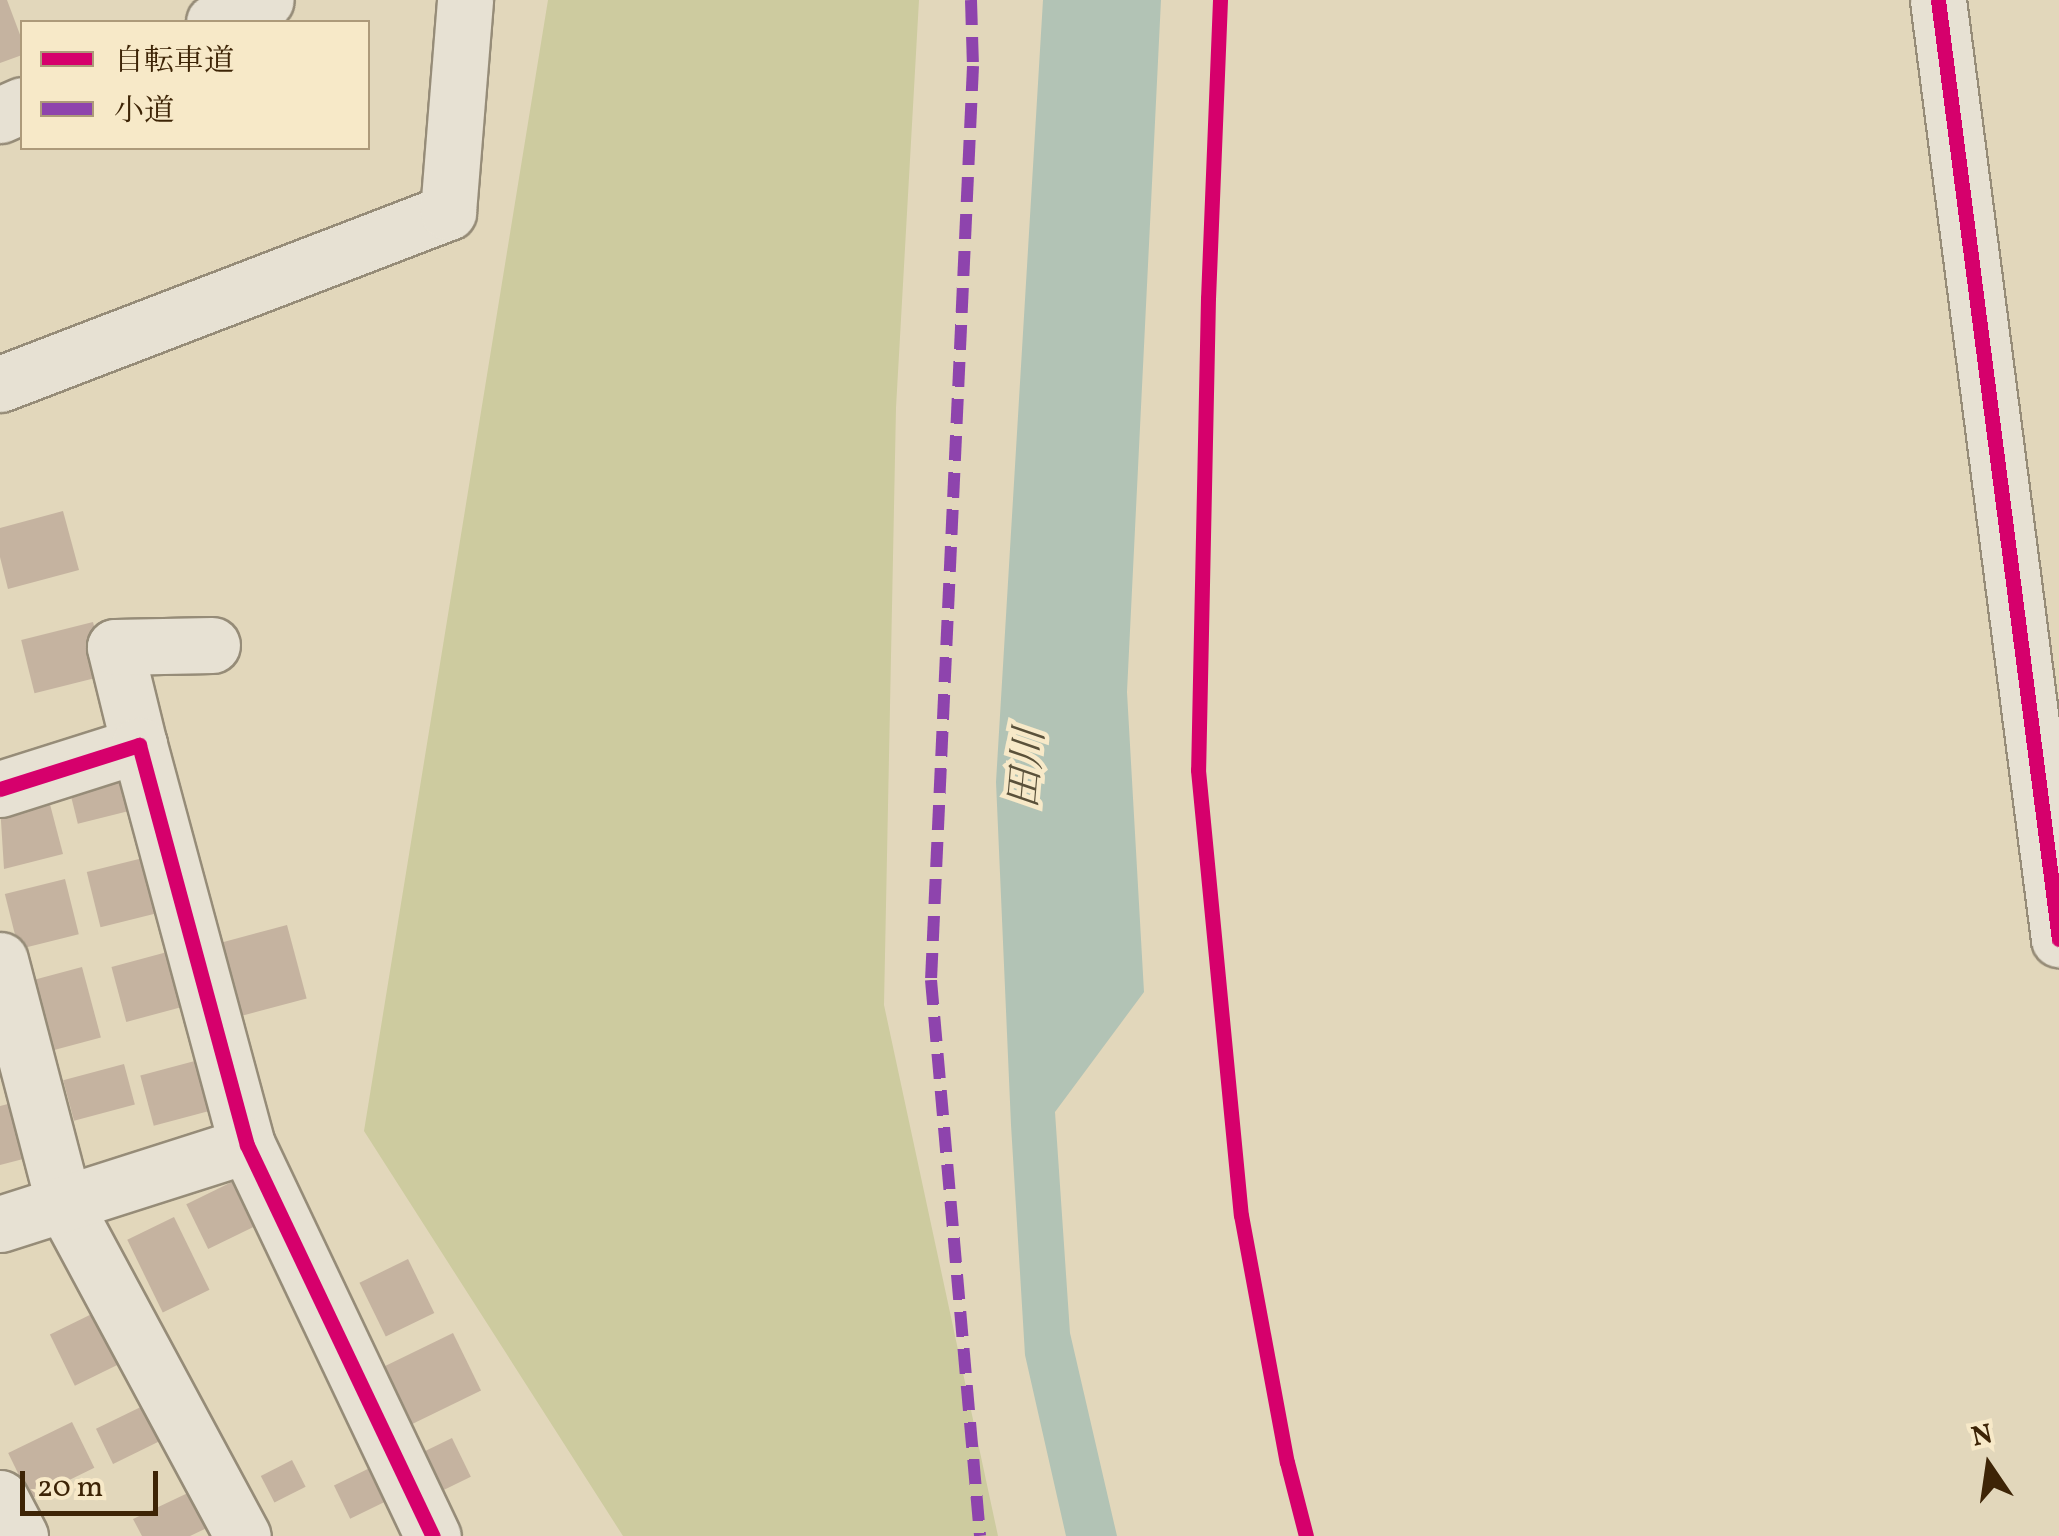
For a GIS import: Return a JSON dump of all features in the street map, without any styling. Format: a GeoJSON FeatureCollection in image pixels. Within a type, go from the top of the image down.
{"type":"FeatureCollection","features":[{"type":"Feature","properties":{"kind":"street"},"geometry":{"type":"LineString","coordinates":[[219,20],[266,0]]}},
{"type":"Feature","properties":{"kind":"street"},"geometry":{"type":"LineString","coordinates":[[0,384],[448,212],[465,0]]}},
{"type":"Feature","properties":{"kind":"street"},"geometry":{"type":"LineString","coordinates":[[1938,0],[2059,939]]}},
{"type":"Feature","properties":{"kind":"street"},"geometry":{"type":"LineString","coordinates":[[212,645],[115,647],[248,1145],[428,1535]]}},
{"type":"Feature","properties":{"kind":"street"},"geometry":{"type":"LineString","coordinates":[[0,789],[140,745]]}},
{"type":"Feature","properties":{"kind":"street"},"geometry":{"type":"LineString","coordinates":[[0,960],[64,1204],[243,1536]]}},
{"type":"Feature","properties":{"kind":"street"},"geometry":{"type":"LineString","coordinates":[[0,1224],[248,1145]]}},
{"type":"Feature","properties":{"kind":"street"},"geometry":{"type":"LineString","coordinates":[[0,1498],[20,1536]]}},
{"type":"Feature","properties":{"kind":"shaded area"},"geometry":{"type":"Polygon","coordinates":[[[548,0],[919,0],[896,408],[884,1005],[998,1536],[623,1536],[364,1131],[548,0]]]}},
{"type":"Feature","properties":{"kind":"water","name":"田川"},"geometry":{"type":"Polygon","coordinates":[[[1043,0],[1161,0],[1127,692],[1144,992],[1055,1112],[1070,1333],[1117,1536],[1066,1536],[1025,1355],[1011,1125],[996,782],[1043,0]]]}},
{"type":"Feature","properties":{"kind":"building"},"geometry":{"type":"Polygon","coordinates":[[[0,0],[7,0],[20,35],[20,56],[0,63],[0,0]]]}},
{"type":"Feature","properties":{"kind":"building"},"geometry":{"type":"Polygon","coordinates":[[[63,511],[79,570],[8,589],[0,557],[0,528],[63,511]]]}},
{"type":"Feature","properties":{"kind":"building"},"geometry":{"type":"Polygon","coordinates":[[[93,622],[106,675],[35,693],[21,640],[93,622]]]}},
{"type":"Feature","properties":{"kind":"building"},"geometry":{"type":"Polygon","coordinates":[[[131,764],[142,808],[78,824],[67,780],[131,764]]]}},
{"type":"Feature","properties":{"kind":"building"},"geometry":{"type":"Polygon","coordinates":[[[47,793],[63,854],[4,869],[0,805],[47,793]]]}},
{"type":"Feature","properties":{"kind":"building"},"geometry":{"type":"Polygon","coordinates":[[[143,858],[157,913],[101,927],[87,872],[143,858]]]}},
{"type":"Feature","properties":{"kind":"building"},"geometry":{"type":"Polygon","coordinates":[[[65,879],[79,934],[19,949],[5,894],[65,879]]]}},
{"type":"Feature","properties":{"kind":"building"},"geometry":{"type":"Polygon","coordinates":[[[287,925],[307,998],[229,1019],[210,946],[287,925]]]}},
{"type":"Feature","properties":{"kind":"building"},"geometry":{"type":"Polygon","coordinates":[[[182,948],[197,1003],[126,1022],[111,967],[182,948]]]}},
{"type":"Feature","properties":{"kind":"building"},"geometry":{"type":"Polygon","coordinates":[[[82,967],[101,1038],[45,1053],[26,982],[82,967]]]}},
{"type":"Feature","properties":{"kind":"building"},"geometry":{"type":"Polygon","coordinates":[[[206,1058],[219,1108],[154,1126],[140,1076],[206,1058]]]}},
{"type":"Feature","properties":{"kind":"building"},"geometry":{"type":"Polygon","coordinates":[[[124,1064],[135,1105],[74,1121],[63,1080],[124,1064]]]}},
{"type":"Feature","properties":{"kind":"building"},"geometry":{"type":"Polygon","coordinates":[[[12,1103],[27,1158],[0,1165],[0,1106],[12,1103]]]}},
{"type":"Feature","properties":{"kind":"building"},"geometry":{"type":"Polygon","coordinates":[[[242,1177],[264,1222],[208,1249],[186,1204],[242,1177]]]}},
{"type":"Feature","properties":{"kind":"building"},"geometry":{"type":"Polygon","coordinates":[[[174,1217],[210,1290],[163,1313],[127,1240],[174,1217]]]}},
{"type":"Feature","properties":{"kind":"building"},"geometry":{"type":"Polygon","coordinates":[[[408,1259],[434,1313],[386,1337],[359,1283],[408,1259]]]}},
{"type":"Feature","properties":{"kind":"building"},"geometry":{"type":"Polygon","coordinates":[[[102,1309],[127,1360],[75,1386],[50,1334],[102,1309]]]}},
{"type":"Feature","properties":{"kind":"building"},"geometry":{"type":"Polygon","coordinates":[[[453,1333],[481,1391],[402,1429],[374,1372],[453,1333]]]}},
{"type":"Feature","properties":{"kind":"building"},"geometry":{"type":"Polygon","coordinates":[[[149,1403],[166,1438],[113,1464],[96,1429],[149,1403]]]}},
{"type":"Feature","properties":{"kind":"building"},"geometry":{"type":"Polygon","coordinates":[[[72,1422],[94,1468],[31,1499],[8,1453],[72,1422]]]}},
{"type":"Feature","properties":{"kind":"building"},"geometry":{"type":"Polygon","coordinates":[[[452,1438],[471,1477],[428,1498],[409,1459],[452,1438]]]}},
{"type":"Feature","properties":{"kind":"building"},"geometry":{"type":"Polygon","coordinates":[[[292,1460],[306,1487],[274,1503],[261,1476],[292,1460]]]}},
{"type":"Feature","properties":{"kind":"building"},"geometry":{"type":"Polygon","coordinates":[[[378,1464],[394,1497],[350,1519],[334,1485],[378,1464]]]}},
{"type":"Feature","properties":{"kind":"building"},"geometry":{"type":"Polygon","coordinates":[[[192,1491],[209,1527],[190,1536],[142,1536],[133,1519],[192,1491]]]}},
{"type":"Feature","properties":{"kind":"marked path"},"geometry":{"type":"LineString","coordinates":[[971,0],[973,66],[931,980],[980,1536]]}},
{"type":"Feature","properties":{"kind":"cycle path"},"geometry":{"type":"LineString","coordinates":[[1220,0],[1208,298],[1198,770],[1241,1215],[1287,1462],[1306,1536]]}},
{"type":"Feature","properties":{"kind":"cycle path"},"geometry":{"type":"LineString","coordinates":[[1938,0],[2059,939]]}},
{"type":"Feature","properties":{"kind":"cycle path"},"geometry":{"type":"LineString","coordinates":[[0,789],[139,745],[247,1145],[433,1536]]}}]}
